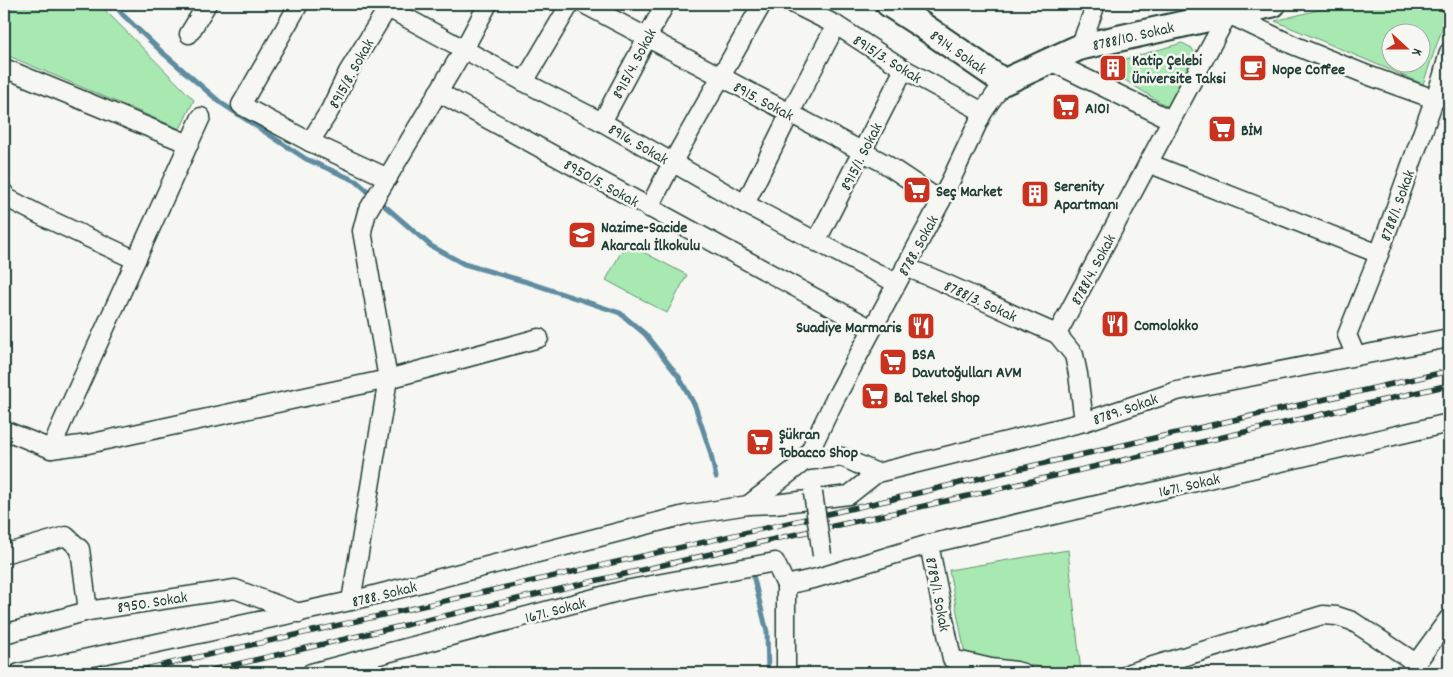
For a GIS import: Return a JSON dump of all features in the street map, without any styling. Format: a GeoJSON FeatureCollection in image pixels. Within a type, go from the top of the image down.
{"type":"FeatureCollection","features":[{"type":"Feature","properties":{"kind":"street"},"geometry":{"type":"LineString","coordinates":[[189,34],[207,4]]}},
{"type":"Feature","properties":{"kind":"street"},"geometry":{"type":"LineString","coordinates":[[299,4],[241,106],[310,142],[388,178]]}},
{"type":"Feature","properties":{"kind":"street"},"geometry":{"type":"LineString","coordinates":[[351,601],[388,379],[362,231],[367,212],[464,49],[488,4]]}},
{"type":"Feature","properties":{"kind":"street"},"geometry":{"type":"LineString","coordinates":[[524,82],[570,4]]}},
{"type":"Feature","properties":{"kind":"street","name":"8915. Sokak"},"geometry":{"type":"LineString","coordinates":[[584,4],[884,163],[941,201]]}},
{"type":"Feature","properties":{"kind":"street","name":"8915/4. Sokak"},"geometry":{"type":"LineString","coordinates":[[602,122],[665,4]]}},
{"type":"Feature","properties":{"kind":"street"},"geometry":{"type":"LineString","coordinates":[[649,208],[672,163],[762,4]]}},
{"type":"Feature","properties":{"kind":"street","name":"8915/3. Sokak"},"geometry":{"type":"LineString","coordinates":[[794,4],[836,26],[904,69],[983,112]]}},
{"type":"Feature","properties":{"kind":"street","name":"8914. Sokak"},"geometry":{"type":"LineString","coordinates":[[889,4],[1004,82]]}},
{"type":"Feature","properties":{"kind":"street"},"geometry":{"type":"LineString","coordinates":[[1080,47],[1096,4]]}},
{"type":"Feature","properties":{"kind":"street","name":"8788/10. Sokak"},"geometry":{"type":"LineString","coordinates":[[1080,47],[1273,4]]}},
{"type":"Feature","properties":{"kind":"street","name":"8916. Sokak"},"geometry":{"type":"LineString","coordinates":[[386,5],[524,82],[602,122],[745,204],[896,283]]}},
{"type":"Feature","properties":{"kind":"street","name":"8915/8. Sokak"},"geometry":{"type":"LineString","coordinates":[[310,142],[330,110],[348,72],[386,5]]}},
{"type":"Feature","properties":{"kind":"street"},"geometry":{"type":"LineString","coordinates":[[1228,14],[1370,76],[1442,97]]}},
{"type":"Feature","properties":{"kind":"street","name":"8788/4. Sokak"},"geometry":{"type":"LineString","coordinates":[[1057,334],[1228,14]]}},
{"type":"Feature","properties":{"kind":"street"},"geometry":{"type":"LineString","coordinates":[[745,204],[836,26]]}},
{"type":"Feature","properties":{"kind":"street","name":"8788. Sokak"},"geometry":{"type":"LineString","coordinates":[[748,505],[805,461],[835,399],[941,201],[983,112],[1004,82],[1080,47]]}},
{"type":"Feature","properties":{"kind":"street","name":"8788/1. Sokak"},"geometry":{"type":"LineString","coordinates":[[1356,356],[1347,335],[1442,97],[1449,52]]}},
{"type":"Feature","properties":{"kind":"street"},"geometry":{"type":"LineString","coordinates":[[1050,60],[1171,120]]}},
{"type":"Feature","properties":{"kind":"street"},"geometry":{"type":"LineString","coordinates":[[4,68],[189,144]]}},
{"type":"Feature","properties":{"kind":"street","name":"8915/1. Sokak"},"geometry":{"type":"LineString","coordinates":[[816,242],[904,69]]}},
{"type":"Feature","properties":{"kind":"street","name":"8950/5. Sokak"},"geometry":{"type":"LineString","coordinates":[[438,92],[872,329]]}},
{"type":"Feature","properties":{"kind":"street"},"geometry":{"type":"LineString","coordinates":[[51,449],[201,117]]}},
{"type":"Feature","properties":{"kind":"street"},"geometry":{"type":"LineString","coordinates":[[1148,164],[1378,254]]}},
{"type":"Feature","properties":{"kind":"street"},"geometry":{"type":"LineString","coordinates":[[4,194],[7,198],[46,218],[136,260]]}},
{"type":"Feature","properties":{"kind":"street","name":"8788/3. Sokak"},"geometry":{"type":"LineString","coordinates":[[905,267],[940,280],[1057,334]]}},
{"type":"Feature","properties":{"kind":"street"},"geometry":{"type":"LineString","coordinates":[[1057,334],[1074,355],[1084,422]]}},
{"type":"Feature","properties":{"kind":"street"},"geometry":{"type":"LineString","coordinates":[[4,430],[51,449],[88,444],[388,379],[539,338]]}},
{"type":"Feature","properties":{"kind":"street","name":"8789. Sokak"},"geometry":{"type":"LineString","coordinates":[[877,473],[1084,422],[1177,391],[1449,338]]}},
{"type":"Feature","properties":{"kind":"street","name":"1671. Sokak"},"geometry":{"type":"LineString","coordinates":[[928,544],[1449,423]]}},
{"type":"Feature","properties":{"kind":"street"},"geometry":{"type":"LineString","coordinates":[[805,461],[842,457],[877,473]]}},
{"type":"Feature","properties":{"kind":"street","name":"8788. Sokak"},"geometry":{"type":"LineString","coordinates":[[19,673],[351,601],[685,515],[748,505],[775,504],[849,494],[877,473]]}},
{"type":"Feature","properties":{"kind":"street"},"geometry":{"type":"LineString","coordinates":[[813,493],[822,555]]}},
{"type":"Feature","properties":{"kind":"street"},"geometry":{"type":"LineString","coordinates":[[4,554],[66,536],[80,549],[88,611]]}},
{"type":"Feature","properties":{"kind":"street","name":"8789/1. Sokak"},"geometry":{"type":"LineString","coordinates":[[786,585],[817,578],[928,544],[952,659],[990,671],[1016,671],[1023,673]]}},
{"type":"Feature","properties":{"kind":"street","name":"1671. Sokak"},"geometry":{"type":"LineString","coordinates":[[311,673],[625,590],[775,562],[786,585]]}},
{"type":"Feature","properties":{"kind":"street"},"geometry":{"type":"LineString","coordinates":[[786,585],[786,673]]}},
{"type":"Feature","properties":{"kind":"street","name":"8950. Sokak"},"geometry":{"type":"LineString","coordinates":[[4,634],[88,611],[235,589],[299,613]]}},
{"type":"Feature","properties":{"kind":"street"},"geometry":{"type":"LineString","coordinates":[[1129,673],[1323,615],[1337,616],[1352,621],[1412,668],[1449,618]]}},
{"type":"Feature","properties":{"kind":"green space"},"geometry":{"type":"Polygon","coordinates":[[[4,4],[99,4],[194,100],[180,129],[4,54],[4,4]]]}},
{"type":"Feature","properties":{"kind":"green space"},"geometry":{"type":"Polygon","coordinates":[[[1341,4],[1449,4],[1449,9],[1430,64],[1430,22],[1380,22],[1380,66],[1275,21],[1341,4]]]}},
{"type":"Feature","properties":{"kind":"green space"},"geometry":{"type":"Polygon","coordinates":[[[1182,43],[1192,48],[1195,55],[1168,107],[1123,79],[1122,60],[1182,43]]]}},
{"type":"Feature","properties":{"kind":"green space"},"geometry":{"type":"Polygon","coordinates":[[[1395,72],[1427,72],[1423,84],[1395,72]]]}},
{"type":"Feature","properties":{"kind":"green space"},"geometry":{"type":"Polygon","coordinates":[[[626,243],[687,275],[667,313],[606,280],[626,243]]]}},
{"type":"Feature","properties":{"kind":"green space"},"geometry":{"type":"Polygon","coordinates":[[[1068,550],[1081,673],[965,654],[949,570],[1068,550]]]}},
{"type":"Feature","properties":{"kind":"waterway"},"geometry":{"type":"LineString","coordinates":[[114,4],[163,53],[221,103],[306,159],[356,181],[431,246],[464,264],[527,282],[620,313],[645,334],[679,377],[695,406],[710,451],[716,477]]}},
{"type":"Feature","properties":{"kind":"waterway"},"geometry":{"type":"LineString","coordinates":[[753,575],[767,632],[768,673]]}},
{"type":"Feature","properties":{"kind":"railway"},"geometry":{"type":"LineString","coordinates":[[128,673],[1449,371]]}},
{"type":"Feature","properties":{"kind":"railway"},"geometry":{"type":"LineString","coordinates":[[199,673],[1449,385]]}},
{"type":"Feature","properties":{"kind":"place","name":"Katip Çelebi Üniversite Taksi"},"geometry":{"type":"Point","coordinates":[1113,68]}},
{"type":"Feature","properties":{"kind":"place","name":"Nope Coffee"},"geometry":{"type":"Point","coordinates":[1253,68]}},
{"type":"Feature","properties":{"kind":"place","name":"A101"},"geometry":{"type":"Point","coordinates":[1066,107]}},
{"type":"Feature","properties":{"kind":"place","name":"BİM"},"geometry":{"type":"Point","coordinates":[1222,129]}},
{"type":"Feature","properties":{"kind":"place","name":"Seç Market"},"geometry":{"type":"Point","coordinates":[917,190]}},
{"type":"Feature","properties":{"kind":"place","name":"Serenity Apartmanı"},"geometry":{"type":"Point","coordinates":[1035,194]}},
{"type":"Feature","properties":{"kind":"place","name":"Nazime-Sacide Akarcalı İlkokulu"},"geometry":{"type":"Point","coordinates":[582,235]}},
{"type":"Feature","properties":{"kind":"place","name":"Comolokko"},"geometry":{"type":"Point","coordinates":[1115,324]}},
{"type":"Feature","properties":{"kind":"place","name":"Suadiye Marmaris"},"geometry":{"type":"Point","coordinates":[921,326]}},
{"type":"Feature","properties":{"kind":"place","name":"BSA Davutoğulları AVM"},"geometry":{"type":"Point","coordinates":[893,362]}},
{"type":"Feature","properties":{"kind":"place","name":"Bal Tekel Shop"},"geometry":{"type":"Point","coordinates":[875,396]}},
{"type":"Feature","properties":{"kind":"place","name":"Şükran Tobacco Shop"},"geometry":{"type":"Point","coordinates":[760,442]}}]}
